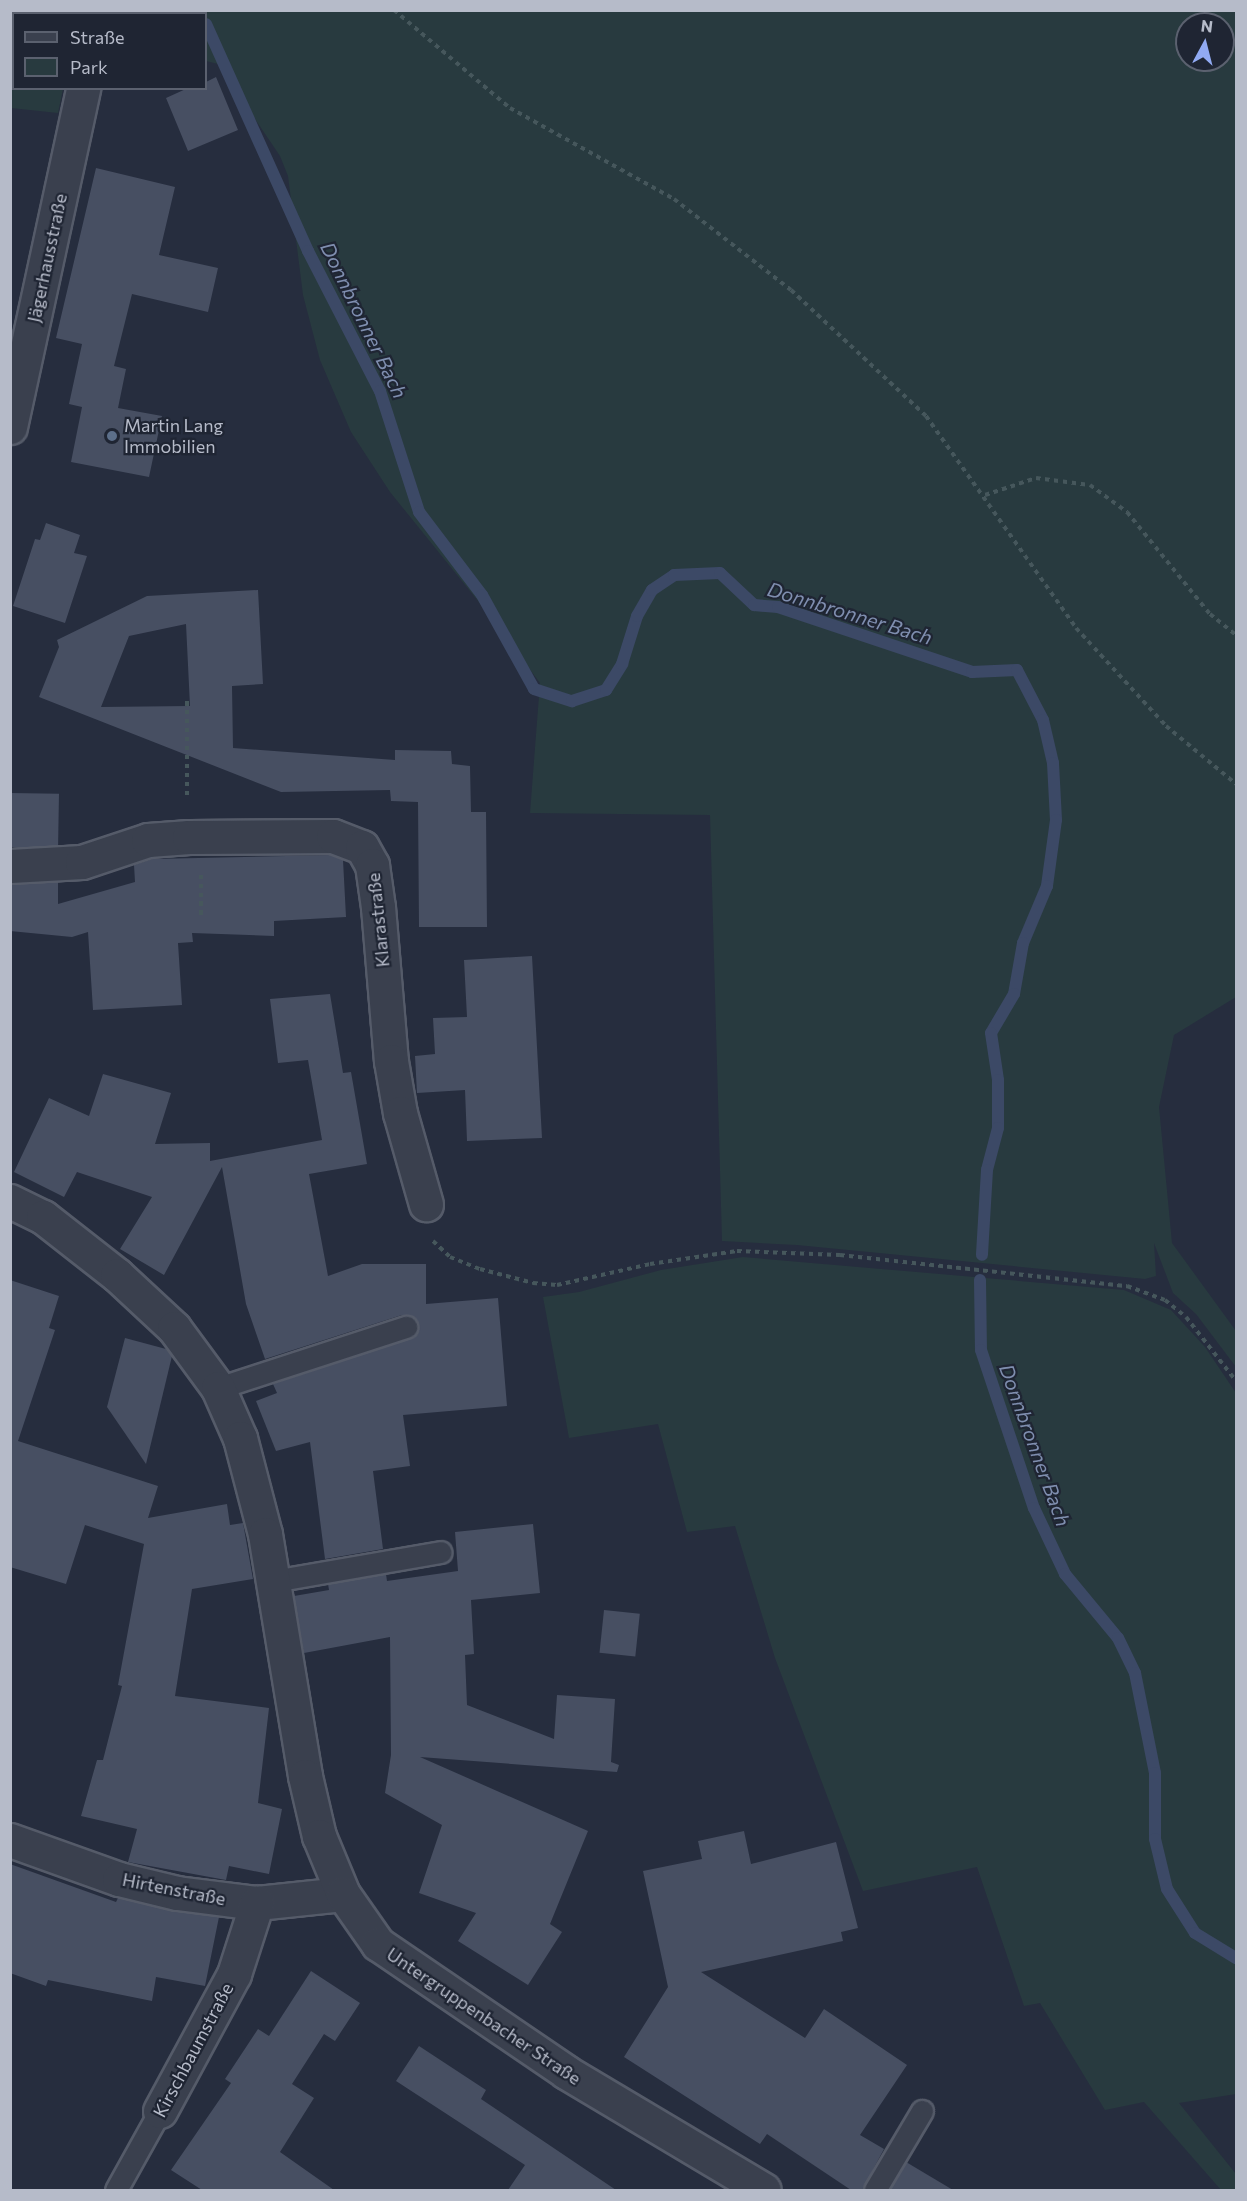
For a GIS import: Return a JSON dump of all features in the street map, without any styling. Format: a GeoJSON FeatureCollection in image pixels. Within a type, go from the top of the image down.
{"type":"FeatureCollection","features":[{"type":"Feature","properties":{"kind":"street","name":"Jägerhausstraße"},"geometry":{"type":"LineString","coordinates":[[10,427],[83,90]]}},
{"type":"Feature","properties":{"kind":"street","name":"Klarastraße"},"geometry":{"type":"LineString","coordinates":[[10,867],[82,862],[148,840],[333,836],[355,842],[370,856],[378,907],[391,1061],[400,1113],[426,1204]]}},
{"type":"Feature","properties":{"kind":"street","name":"Untergruppenbacher Straße"},"geometry":{"type":"LineString","coordinates":[[10,1201],[44,1217],[117,1275],[174,1328],[218,1388],[253,1478],[273,1581],[305,1776],[319,1836],[342,1894],[378,1944],[578,2080],[764,2190]]}},
{"type":"Feature","properties":{"kind":"street","name":"Hirtenstraße"},"geometry":{"type":"LineString","coordinates":[[10,1840],[119,1879],[177,1893],[257,1903],[342,1894]]}},
{"type":"Feature","properties":{"kind":"street","name":"Kirschbaumstraße"},"geometry":{"type":"LineString","coordinates":[[160,2111],[234,1974],[257,1903]]}},
{"type":"Feature","properties":{"kind":"lane"},"geometry":{"type":"LineString","coordinates":[[218,1388],[406,1327]]}},
{"type":"Feature","properties":{"kind":"lane"},"geometry":{"type":"LineString","coordinates":[[273,1581],[441,1552]]}},
{"type":"Feature","properties":{"kind":"lane","name":"Kirschbaumstraße"},"geometry":{"type":"LineString","coordinates":[[116,2190],[160,2111]]}},
{"type":"Feature","properties":{"kind":"lane"},"geometry":{"type":"LineString","coordinates":[[875,2190],[922,2111]]}},
{"type":"Feature","properties":{"kind":"path"},"geometry":{"type":"LineString","coordinates":[[394,10],[510,108],[674,199],[791,290],[926,416],[985,495],[1076,628],[1166,726],[1236,784]]}},
{"type":"Feature","properties":{"kind":"path"},"geometry":{"type":"LineString","coordinates":[[985,495],[1036,478],[1090,485],[1127,512],[1210,614],[1236,635]]}},
{"type":"Feature","properties":{"kind":"path"},"geometry":{"type":"LineString","coordinates":[[179,838],[187,803],[187,701]]}},
{"type":"Feature","properties":{"kind":"path"},"geometry":{"type":"LineString","coordinates":[[426,1204],[433,1242],[450,1257],[533,1283],[574,1282],[650,1264],[737,1251],[840,1255],[1127,1286],[1165,1300],[1186,1317],[1236,1381]]}},
{"type":"Feature","properties":{"kind":"green space"},"geometry":{"type":"Polygon","coordinates":[[[10,11],[81,11],[12,12],[12,90],[63,90],[58,113],[11,108],[10,11]]]}},
{"type":"Feature","properties":{"kind":"green space"},"geometry":{"type":"Polygon","coordinates":[[[167,11],[1236,11],[1236,997],[1174,1035],[1159,1107],[1172,1243],[1236,1331],[1236,1367],[1196,1314],[1173,1293],[1154,1243],[1156,1276],[1145,1279],[797,1245],[722,1241],[710,815],[530,813],[540,683],[491,617],[390,492],[351,432],[320,360],[303,295],[288,176],[280,156],[218,64],[207,61],[207,12],[167,11]]]}},
{"type":"Feature","properties":{"kind":"green space"},"geometry":{"type":"Polygon","coordinates":[[[743,1257],[1124,1290],[1171,1310],[1205,1347],[1236,1393],[1236,2094],[1179,2103],[1236,2174],[1236,2190],[1221,2190],[1144,2102],[1105,2110],[1040,2003],[1024,2006],[977,1867],[863,1891],[775,1658],[735,1526],[687,1532],[658,1424],[569,1438],[543,1297],[579,1292],[661,1270],[743,1257]]]}},
{"type":"Feature","properties":{"kind":"building"},"geometry":{"type":"Polygon","coordinates":[[[216,77],[238,130],[188,151],[166,98],[184,90],[207,90],[207,82],[216,77]]]}},
{"type":"Feature","properties":{"kind":"building"},"geometry":{"type":"Polygon","coordinates":[[[96,168],[175,187],[159,255],[218,268],[208,312],[132,294],[114,366],[126,369],[118,408],[162,416],[149,477],[71,462],[82,407],[69,404],[82,344],[56,338],[96,168]]]}},
{"type":"Feature","properties":{"kind":"building"},"geometry":{"type":"Polygon","coordinates":[[[46,523],[80,535],[74,553],[87,556],[65,623],[13,606],[35,539],[40,540],[46,523]]]}},
{"type":"Feature","properties":{"kind":"building"},"geometry":{"type":"Polygon","coordinates":[[[258,590],[263,684],[232,686],[233,748],[395,760],[395,750],[451,751],[452,764],[470,766],[471,812],[486,812],[487,927],[419,927],[418,802],[391,801],[390,790],[281,792],[39,697],[59,647],[57,640],[147,596],[258,590]],[[186,624],[129,636],[101,707],[190,706],[186,624]]]}},
{"type":"Feature","properties":{"kind":"building"},"geometry":{"type":"Polygon","coordinates":[[[10,793],[59,794],[58,848],[10,847],[10,793]]]}},
{"type":"Feature","properties":{"kind":"building"},"geometry":{"type":"Polygon","coordinates":[[[330,855],[343,860],[346,917],[274,921],[274,936],[192,933],[193,942],[178,943],[182,1005],[93,1010],[88,932],[72,937],[10,931],[10,885],[58,882],[58,904],[135,882],[134,865],[152,859],[330,855]]]}},
{"type":"Feature","properties":{"kind":"building"},"geometry":{"type":"Polygon","coordinates":[[[532,956],[542,1138],[467,1141],[465,1090],[417,1093],[415,1056],[435,1054],[433,1018],[467,1017],[464,960],[532,956]]]}},
{"type":"Feature","properties":{"kind":"building"},"geometry":{"type":"Polygon","coordinates":[[[330,994],[343,1073],[351,1072],[367,1164],[309,1174],[328,1276],[362,1264],[426,1264],[426,1304],[498,1298],[507,1406],[403,1415],[410,1466],[373,1471],[383,1549],[325,1559],[310,1442],[276,1451],[256,1401],[277,1393],[273,1384],[410,1339],[418,1330],[415,1318],[402,1315],[265,1359],[246,1304],[222,1167],[164,1275],[120,1249],[152,1197],[77,1172],[64,1197],[14,1172],[49,1098],[89,1116],[103,1074],[171,1093],[155,1144],[210,1143],[210,1161],[322,1140],[308,1060],[278,1063],[270,999],[330,994]]]}},
{"type":"Feature","properties":{"kind":"building"},"geometry":{"type":"Polygon","coordinates":[[[10,1280],[59,1296],[49,1328],[55,1330],[18,1441],[158,1486],[148,1518],[227,1504],[230,1525],[243,1523],[253,1579],[192,1589],[175,1696],[269,1708],[258,1803],[282,1809],[269,1874],[229,1866],[226,1880],[128,1862],[137,1829],[81,1816],[97,1760],[103,1760],[122,1686],[118,1685],[144,1544],[85,1525],[66,1584],[10,1567],[10,1280]]]}},
{"type":"Feature","properties":{"kind":"building"},"geometry":{"type":"Polygon","coordinates":[[[125,1338],[166,1349],[172,1356],[146,1464],[107,1407],[125,1338]]]}},
{"type":"Feature","properties":{"kind":"building"},"geometry":{"type":"Polygon","coordinates":[[[533,1524],[540,1593],[471,1600],[474,1654],[465,1655],[467,1705],[554,1739],[557,1695],[615,1699],[611,1762],[619,1765],[617,1772],[420,1757],[588,1831],[550,1924],[562,1932],[528,1985],[458,1941],[476,1913],[419,1893],[442,1825],[385,1793],[391,1755],[390,1637],[304,1653],[294,1596],[329,1590],[328,1584],[386,1574],[387,1581],[458,1571],[455,1532],[533,1524]]]}},
{"type":"Feature","properties":{"kind":"building"},"geometry":{"type":"Polygon","coordinates":[[[604,1610],[640,1614],[635,1657],[600,1653],[604,1610]]]}},
{"type":"Feature","properties":{"kind":"building"},"geometry":{"type":"Polygon","coordinates":[[[744,1831],[751,1864],[836,1842],[858,1928],[841,1932],[843,1941],[701,1972],[805,2038],[824,2009],[907,2065],[860,2135],[884,2149],[862,2190],[851,2190],[767,2134],[760,2144],[624,2057],[668,1987],[643,1871],[702,1859],[698,1841],[744,1831]]]}},
{"type":"Feature","properties":{"kind":"building"},"geometry":{"type":"Polygon","coordinates":[[[10,1864],[116,1902],[118,1898],[219,1917],[205,1986],[156,1977],[152,2001],[48,1980],[46,1986],[10,1973],[10,1864]]]}},
{"type":"Feature","properties":{"kind":"building"},"geometry":{"type":"Polygon","coordinates":[[[311,1971],[360,2003],[335,2041],[324,2034],[292,2084],[314,2098],[280,2152],[334,2190],[202,2190],[171,2170],[231,2083],[225,2079],[258,2029],[269,2036],[311,1971]]]}},
{"type":"Feature","properties":{"kind":"building"},"geometry":{"type":"Polygon","coordinates":[[[419,2046],[486,2090],[481,2099],[616,2190],[508,2190],[525,2165],[396,2081],[419,2046]]]}},
{"type":"Feature","properties":{"kind":"building"},"geometry":{"type":"Polygon","coordinates":[[[906,2162],[953,2190],[890,2190],[906,2162]]]}},
{"type":"Feature","properties":{"kind":"waterway","name":"Donnbronner Bach"},"geometry":{"type":"LineString","coordinates":[[207,26],[308,251],[380,391],[419,512],[482,595],[534,689],[572,701],[606,690],[622,664],[637,616],[652,590],[674,575],[720,573],[754,605],[778,607],[972,672],[1017,670],[1043,720],[1053,763],[1056,820],[1047,886],[1023,943],[1014,994],[991,1033],[998,1080],[998,1128],[987,1170],[982,1255]]}},
{"type":"Feature","properties":{"kind":"waterway","name":"Donnbronner Bach"},"geometry":{"type":"LineString","coordinates":[[980,1280],[981,1350],[1034,1508],[1065,1574],[1118,1638],[1135,1673],[1155,1773],[1155,1839],[1167,1889],[1195,1933],[1236,1958]]}},
{"type":"Feature","properties":{"kind":"place","name":"Martin Lang Immobilien"},"geometry":{"type":"Point","coordinates":[112,436]}}]}
